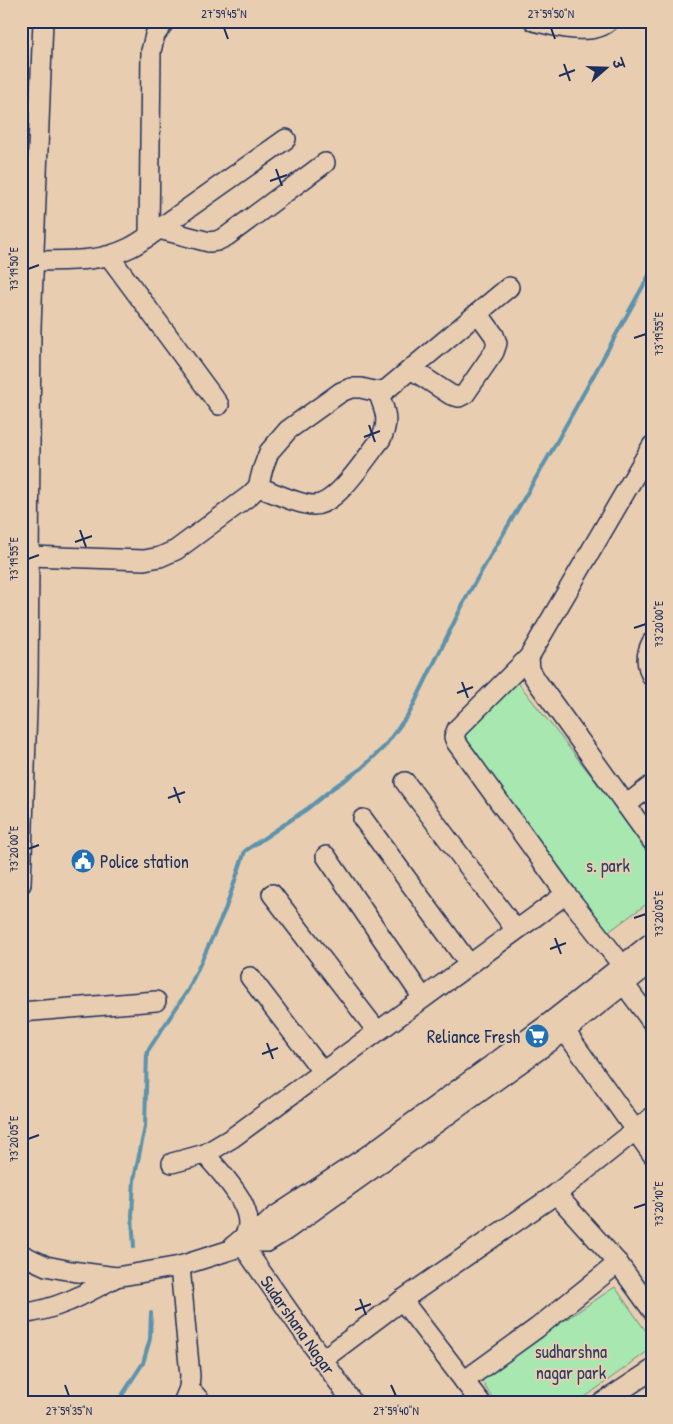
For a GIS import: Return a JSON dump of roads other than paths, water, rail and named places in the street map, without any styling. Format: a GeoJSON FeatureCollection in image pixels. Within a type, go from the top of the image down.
{"type":"FeatureCollection","features":[{"type":"Feature","properties":{"kind":"street"},"geometry":{"type":"LineString","coordinates":[[21,884],[28,681],[25,599],[30,556],[26,461],[34,261],[30,146],[43,21]]}},
{"type":"Feature","properties":{"kind":"street"},"geometry":{"type":"LineString","coordinates":[[154,232],[151,51],[155,35],[165,21]]}},
{"type":"Feature","properties":{"kind":"street"},"geometry":{"type":"LineString","coordinates":[[534,21],[563,28],[592,29],[599,28],[609,21]]}},
{"type":"Feature","properties":{"kind":"street"},"geometry":{"type":"LineString","coordinates":[[34,261],[90,260],[110,256],[130,248],[286,139]]}},
{"type":"Feature","properties":{"kind":"street"},"geometry":{"type":"LineString","coordinates":[[154,232],[203,241],[217,241],[227,236],[325,163]]}},
{"type":"Feature","properties":{"kind":"street"},"geometry":{"type":"LineString","coordinates":[[110,256],[219,405]]}},
{"type":"Feature","properties":{"kind":"street"},"geometry":{"type":"LineString","coordinates":[[30,556],[144,560],[160,557],[176,550],[249,496],[258,487],[269,452],[288,430],[341,392],[351,388],[378,392],[387,388],[509,287]]}},
{"type":"Feature","properties":{"kind":"street"},"geometry":{"type":"LineString","coordinates":[[410,369],[451,395],[458,397],[465,394],[494,352],[497,344],[494,335],[478,314]]}},
{"type":"Feature","properties":{"kind":"street"},"geometry":{"type":"LineString","coordinates":[[258,487],[299,502],[313,505],[322,504],[330,500],[341,490],[384,433],[386,426],[385,412],[378,392]]}},
{"type":"Feature","properties":{"kind":"street"},"geometry":{"type":"LineString","coordinates":[[622,965],[566,894],[454,737],[456,729],[529,657],[652,446]]}},
{"type":"Feature","properties":{"kind":"street"},"geometry":{"type":"LineString","coordinates":[[652,642],[646,652],[648,668],[652,677]]}},
{"type":"Feature","properties":{"kind":"street"},"geometry":{"type":"LineString","coordinates":[[529,657],[530,670],[536,680],[652,842]]}},
{"type":"Feature","properties":{"kind":"street"},"geometry":{"type":"LineString","coordinates":[[405,782],[516,930]]}},
{"type":"Feature","properties":{"kind":"street"},"geometry":{"type":"LineString","coordinates":[[626,805],[652,785]]}},
{"type":"Feature","properties":{"kind":"street"},"geometry":{"type":"LineString","coordinates":[[363,820],[469,964]]}},
{"type":"Feature","properties":{"kind":"street"},"geometry":{"type":"LineString","coordinates":[[326,856],[423,998]]}},
{"type":"Feature","properties":{"kind":"street"},"geometry":{"type":"LineString","coordinates":[[272,894],[378,1031]]}},
{"type":"Feature","properties":{"kind":"street"},"geometry":{"type":"LineString","coordinates":[[172,1163],[205,1154],[232,1138],[566,894]]}},
{"type":"Feature","properties":{"kind":"street"},"geometry":{"type":"LineString","coordinates":[[241,1246],[274,1218],[367,1156],[548,1024],[652,942]]}},
{"type":"Feature","properties":{"kind":"street"},"geometry":{"type":"LineString","coordinates":[[21,1254],[46,1266],[116,1277],[180,1266],[241,1246],[267,1242],[565,1031],[652,962]]}},
{"type":"Feature","properties":{"kind":"street"},"geometry":{"type":"LineString","coordinates":[[250,977],[322,1071]]}},
{"type":"Feature","properties":{"kind":"street"},"geometry":{"type":"LineString","coordinates":[[624,984],[652,1022]]}},
{"type":"Feature","properties":{"kind":"street"},"geometry":{"type":"LineString","coordinates":[[21,1012],[156,1001]]}},
{"type":"Feature","properties":{"kind":"street"},"geometry":{"type":"LineString","coordinates":[[565,1031],[652,1154]]}},
{"type":"Feature","properties":{"kind":"street"},"geometry":{"type":"LineString","coordinates":[[322,1360],[402,1300],[556,1194],[652,1117]]}},
{"type":"Feature","properties":{"kind":"street"},"geometry":{"type":"LineString","coordinates":[[205,1154],[237,1192],[248,1218],[241,1246]]}},
{"type":"Feature","properties":{"kind":"street"},"geometry":{"type":"LineString","coordinates":[[556,1194],[618,1263],[652,1310]]}},
{"type":"Feature","properties":{"kind":"street","name":"Sudarshana Nagar"},"geometry":{"type":"LineString","coordinates":[[241,1246],[353,1403]]}},
{"type":"Feature","properties":{"kind":"street"},"geometry":{"type":"LineString","coordinates":[[464,1381],[537,1328],[618,1263]]}},
{"type":"Feature","properties":{"kind":"street"},"geometry":{"type":"LineString","coordinates":[[180,1266],[190,1376],[186,1395],[202,1403]]}},
{"type":"Feature","properties":{"kind":"street"},"geometry":{"type":"LineString","coordinates":[[21,1314],[69,1302],[116,1277]]}},
{"type":"Feature","properties":{"kind":"street"},"geometry":{"type":"LineString","coordinates":[[402,1300],[481,1403]]}},
{"type":"Feature","properties":{"kind":"street"},"geometry":{"type":"LineString","coordinates":[[602,1403],[652,1370]]}},
{"type":"Feature","properties":{"kind":"waterway"},"geometry":{"type":"LineString","coordinates":[[134,1247],[132,1216],[134,1179],[145,1127],[147,1052],[188,990],[225,910],[245,851],[307,809],[362,768],[384,747],[410,712],[467,596],[551,452],[652,270]]}},
{"type":"Feature","properties":{"kind":"waterway"},"geometry":{"type":"LineString","coordinates":[[117,1403],[143,1363],[150,1339],[151,1313]]}},
{"type":"Feature","properties":{"kind":"place","name":"Police station"},"geometry":{"type":"Point","coordinates":[83,861]}},
{"type":"Feature","properties":{"kind":"place","name":"Reliance Fresh"},"geometry":{"type":"Point","coordinates":[537,1036]}},
{"type":"Feature","properties":{"kind":"park label","name":"s. park"},"geometry":{"type":"Point","coordinates":[608,865]}},
{"type":"Feature","properties":{"kind":"park label","name":"sudharshna nagar park"},"geometry":{"type":"Point","coordinates":[571,1361]}}]}
